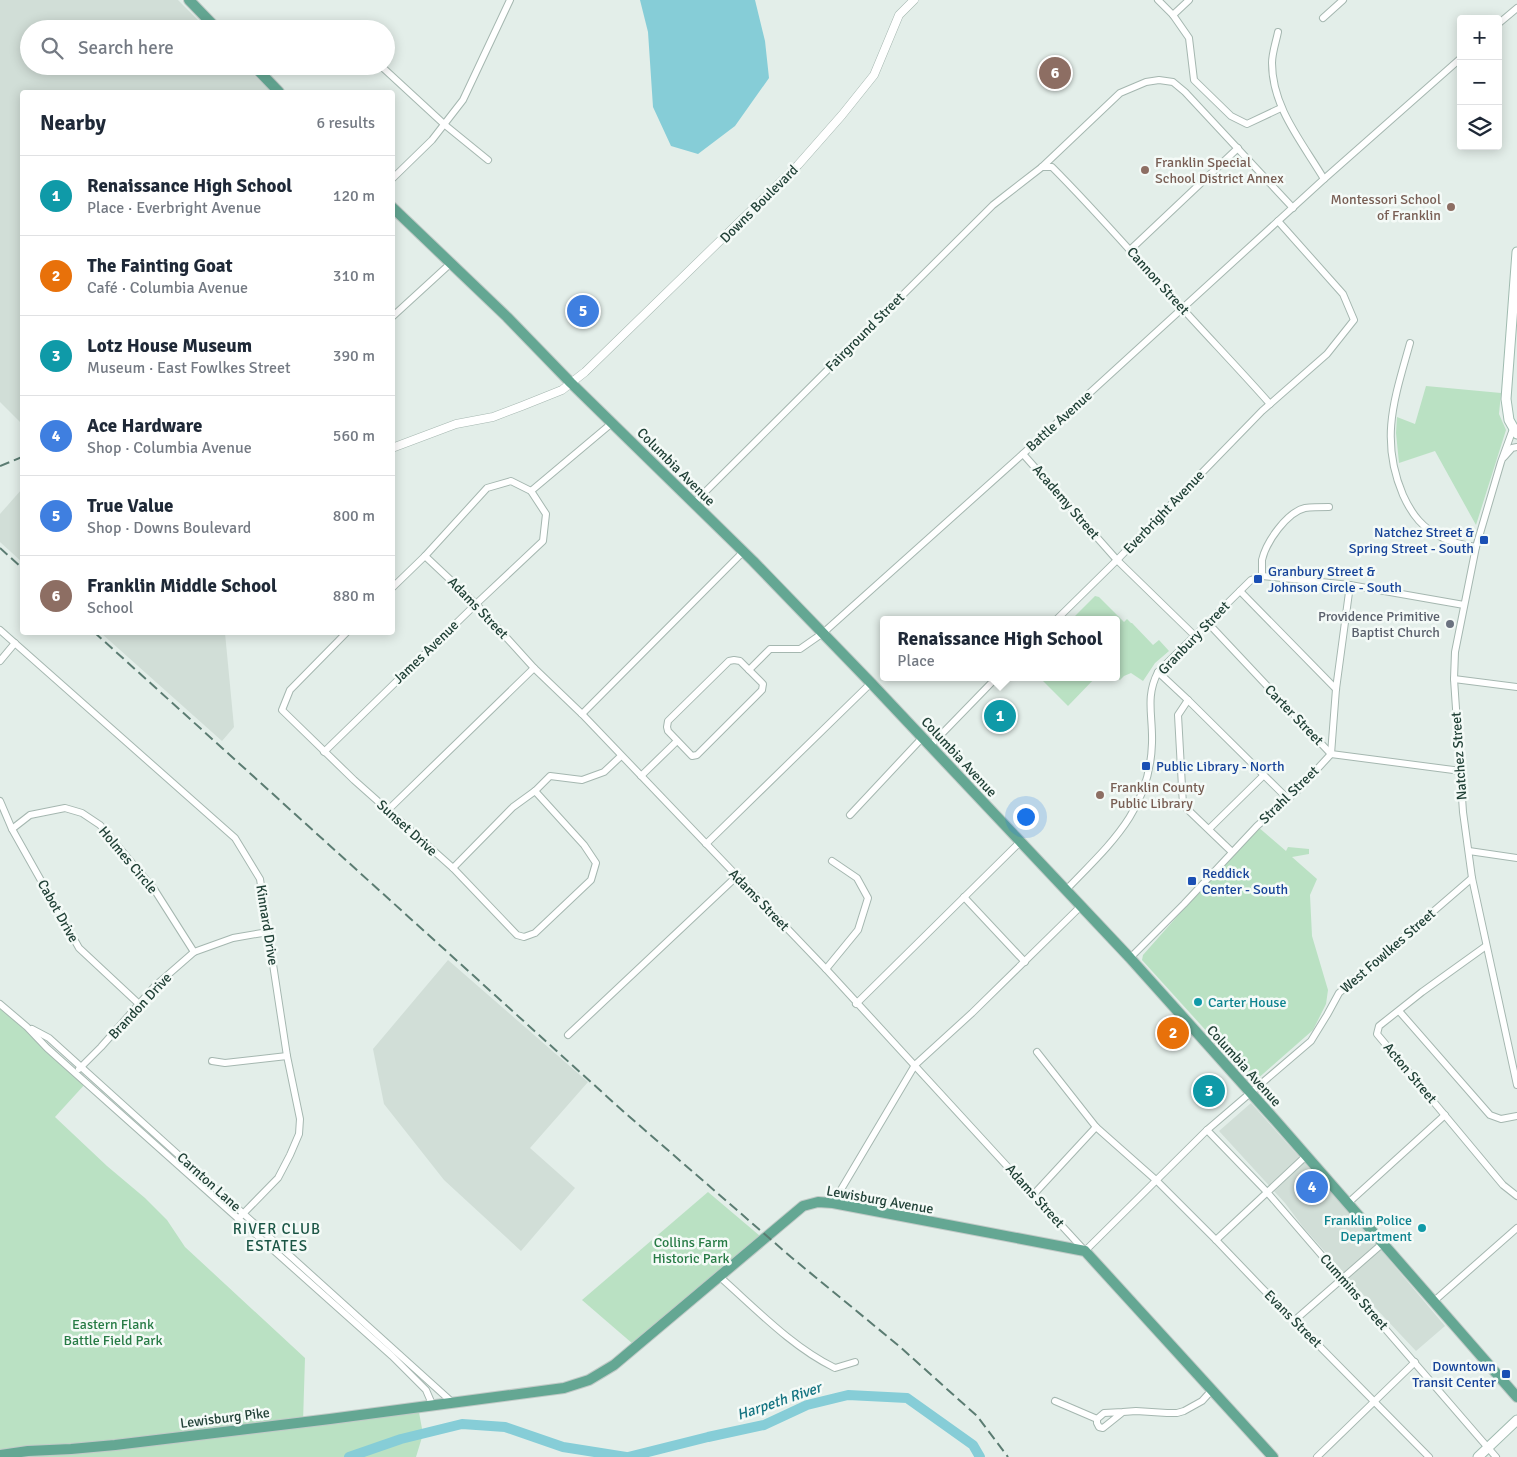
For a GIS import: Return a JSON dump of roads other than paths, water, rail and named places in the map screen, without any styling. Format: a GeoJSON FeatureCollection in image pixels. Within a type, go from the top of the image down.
{"type":"FeatureCollection","features":[{"type":"Feature","properties":{"kind":"main road"},"geometry":{"type":"LineString","coordinates":[[188,0],[208,20]]}},
{"type":"Feature","properties":{"kind":"main road"},"geometry":{"type":"LineString","coordinates":[[263,75],[277,90]]}},
{"type":"Feature","properties":{"kind":"main road","name":"Columbia Avenue"},"geometry":{"type":"LineString","coordinates":[[395,210],[507,316],[571,383],[744,552],[871,683],[1130,958],[1517,1397]]}},
{"type":"Feature","properties":{"kind":"main road"},"geometry":{"type":"LineString","coordinates":[[1515,432],[1506,409],[1506,392],[1517,252]]}},
{"type":"Feature","properties":{"kind":"main road","name":"Lewisburg Avenue"},"geometry":{"type":"LineString","coordinates":[[453,1403],[564,1388],[588,1380],[614,1365],[803,1206],[818,1202],[833,1203],[1085,1251]]}},
{"type":"Feature","properties":{"kind":"main road"},"geometry":{"type":"LineString","coordinates":[[1085,1251],[1273,1457]]}},
{"type":"Feature","properties":{"kind":"main road","name":"Lewisburg Pike"},"geometry":{"type":"LineString","coordinates":[[0,1455],[28,1450],[115,1445],[340,1418],[432,1404],[453,1403]]}},
{"type":"Feature","properties":{"kind":"main road"},"geometry":{"type":"LineString","coordinates":[[1478,1457],[1517,1420]]}},
{"type":"Feature","properties":{"kind":"street"},"geometry":{"type":"LineString","coordinates":[[395,176],[430,143],[463,100],[510,0]]}},
{"type":"Feature","properties":{"kind":"street","name":"Downs Boulevard"},"geometry":{"type":"LineString","coordinates":[[395,447],[456,424],[492,417],[562,390],[571,383],[622,338],[798,165],[874,75],[899,15],[914,0]]}},
{"type":"Feature","properties":{"kind":"street"},"geometry":{"type":"LineString","coordinates":[[1158,0],[1173,16],[1189,38],[1194,80],[1231,116],[1247,124],[1281,108]]}},
{"type":"Feature","properties":{"kind":"street"},"geometry":{"type":"LineString","coordinates":[[1173,16],[1189,0]]}},
{"type":"Feature","properties":{"kind":"street"},"geometry":{"type":"LineString","coordinates":[[1323,18],[1344,0]]}},
{"type":"Feature","properties":{"kind":"street"},"geometry":{"type":"LineString","coordinates":[[1502,21],[1517,8]]}},
{"type":"Feature","properties":{"kind":"street"},"geometry":{"type":"LineString","coordinates":[[1278,32],[1272,61],[1274,87],[1281,108],[1324,179]]}},
{"type":"Feature","properties":{"kind":"street","name":"Battle Avenue"},"geometry":{"type":"LineString","coordinates":[[749,670],[770,649],[800,650],[823,633],[1023,454],[1324,179],[1459,60]]}},
{"type":"Feature","properties":{"kind":"street"},"geometry":{"type":"LineString","coordinates":[[391,75],[444,125],[488,160]]}},
{"type":"Feature","properties":{"kind":"street"},"geometry":{"type":"LineString","coordinates":[[1042,167],[1120,93],[1146,82],[1159,80],[1173,82],[1185,92],[1293,208]]}},
{"type":"Feature","properties":{"kind":"street"},"geometry":{"type":"LineString","coordinates":[[1130,250],[1238,148]]}},
{"type":"Feature","properties":{"kind":"street","name":"Cannon Street"},"geometry":{"type":"LineString","coordinates":[[1042,167],[1052,167],[1230,358],[1270,404]]}},
{"type":"Feature","properties":{"kind":"street","name":"Fairground Street"},"geometry":{"type":"LineString","coordinates":[[694,503],[993,205],[1042,167]]}},
{"type":"Feature","properties":{"kind":"street","name":"Everbright Avenue"},"geometry":{"type":"LineString","coordinates":[[1060,616],[1270,404],[1327,354],[1354,320],[1344,294],[1278,221]]}},
{"type":"Feature","properties":{"kind":"street"},"geometry":{"type":"LineString","coordinates":[[395,314],[451,263]]}},
{"type":"Feature","properties":{"kind":"street"},"geometry":{"type":"LineString","coordinates":[[1410,343],[1395,399],[1390,435],[1391,452],[1401,490],[1413,516],[1428,529],[1445,540],[1476,547]]}},
{"type":"Feature","properties":{"kind":"street"},"geometry":{"type":"LineString","coordinates":[[395,584],[425,556],[487,488],[511,481],[531,491],[612,423]]}},
{"type":"Feature","properties":{"kind":"street","name":"Natchez Street"},"geometry":{"type":"LineString","coordinates":[[1515,432],[1500,462],[1476,547],[1455,652],[1454,679],[1463,812],[1472,878],[1517,1085]]}},
{"type":"Feature","properties":{"kind":"street"},"geometry":{"type":"LineString","coordinates":[[1500,462],[1507,453],[1517,447]]}},
{"type":"Feature","properties":{"kind":"street","name":"Academy Street"},"geometry":{"type":"LineString","coordinates":[[1023,454],[1117,560],[1194,635]]}},
{"type":"Feature","properties":{"kind":"street","name":"James Avenue"},"geometry":{"type":"LineString","coordinates":[[324,752],[543,541],[546,514],[531,491]]}},
{"type":"Feature","properties":{"kind":"street"},"geometry":{"type":"LineString","coordinates":[[1329,507],[1304,508],[1276,530],[1262,560],[1262,576],[1350,585],[1464,605]]}},
{"type":"Feature","properties":{"kind":"street"},"geometry":{"type":"LineString","coordinates":[[582,714],[744,552]]}},
{"type":"Feature","properties":{"kind":"street","name":"Adams Street"},"geometry":{"type":"LineString","coordinates":[[425,556],[476,604],[534,668],[582,714],[826,969],[856,1004],[915,1065],[1085,1251]]}},
{"type":"Feature","properties":{"kind":"street","name":"Granbury Street"},"geometry":{"type":"LineString","coordinates":[[1066,890],[1120,834],[1138,804],[1148,774],[1152,743],[1150,694],[1158,672],[1251,580],[1262,576]]}},
{"type":"Feature","properties":{"kind":"street"},"geometry":{"type":"LineString","coordinates":[[1331,754],[1336,689],[1350,585]]}},
{"type":"Feature","properties":{"kind":"street"},"geometry":{"type":"LineString","coordinates":[[1240,591],[1336,689]]}},
{"type":"Feature","properties":{"kind":"street","name":"Carter Street"},"geometry":{"type":"LineString","coordinates":[[1208,623],[1331,754],[1461,771]]}},
{"type":"Feature","properties":{"kind":"street","name":"Kinnard Drive"},"geometry":{"type":"LineString","coordinates":[[0,630],[235,838],[260,879],[287,1056],[300,1119],[298,1134],[290,1156],[278,1178],[238,1219]]}},
{"type":"Feature","properties":{"kind":"street","name":"Sunset Drive"},"geometry":{"type":"LineString","coordinates":[[344,635],[290,690],[282,710],[324,752],[452,868],[517,935],[524,937],[535,933],[592,880],[596,863],[584,845],[535,791]]}},
{"type":"Feature","properties":{"kind":"street"},"geometry":{"type":"LineString","coordinates":[[0,661],[15,643]]}},
{"type":"Feature","properties":{"kind":"street"},"geometry":{"type":"LineString","coordinates":[[729,660],[740,661],[763,684],[762,690],[697,755],[692,756],[677,741],[668,731],[668,721],[729,660]]}},
{"type":"Feature","properties":{"kind":"street"},"geometry":{"type":"LineString","coordinates":[[388,810],[534,668]]}},
{"type":"Feature","properties":{"kind":"street"},"geometry":{"type":"LineString","coordinates":[[1158,672],[1288,799]]}},
{"type":"Feature","properties":{"kind":"street"},"geometry":{"type":"LineString","coordinates":[[1454,679],[1517,687]]}},
{"type":"Feature","properties":{"kind":"street"},"geometry":{"type":"LineString","coordinates":[[930,746],[993,681]]}},
{"type":"Feature","properties":{"kind":"street"},"geometry":{"type":"LineString","coordinates":[[706,844],[871,683]]}},
{"type":"Feature","properties":{"kind":"street"},"geometry":{"type":"LineString","coordinates":[[1188,700],[1178,715],[1184,805],[1232,852]]}},
{"type":"Feature","properties":{"kind":"street"},"geometry":{"type":"LineString","coordinates":[[850,814],[922,737]]}},
{"type":"Feature","properties":{"kind":"street"},"geometry":{"type":"LineString","coordinates":[[641,776],[677,741]]}},
{"type":"Feature","properties":{"kind":"street","name":"Strahl Street"},"geometry":{"type":"LineString","coordinates":[[1130,958],[1257,826],[1288,799],[1331,754]]}},
{"type":"Feature","properties":{"kind":"street"},"geometry":{"type":"LineString","coordinates":[[452,868],[514,807],[535,791],[550,776],[582,780],[604,772],[621,756]]}},
{"type":"Feature","properties":{"kind":"street"},"geometry":{"type":"LineString","coordinates":[[1209,829],[1264,775]]}},
{"type":"Feature","properties":{"kind":"street","name":"Cabot Drive"},"geometry":{"type":"LineString","coordinates":[[0,801],[12,829],[79,948],[139,1004]]}},
{"type":"Feature","properties":{"kind":"street","name":"Holmes Circle"},"geometry":{"type":"LineString","coordinates":[[12,829],[30,815],[64,808],[82,812],[100,825],[154,889],[194,952]]}},
{"type":"Feature","properties":{"kind":"street"},"geometry":{"type":"LineString","coordinates":[[856,1004],[1020,842]]}},
{"type":"Feature","properties":{"kind":"street"},"geometry":{"type":"LineString","coordinates":[[1469,851],[1517,858]]}},
{"type":"Feature","properties":{"kind":"street"},"geometry":{"type":"LineString","coordinates":[[826,969],[858,930],[868,898],[857,878],[832,861]]}},
{"type":"Feature","properties":{"kind":"street"},"geometry":{"type":"LineString","coordinates":[[568,1035],[736,877]]}},
{"type":"Feature","properties":{"kind":"street","name":"West Fowlkes Street"},"geometry":{"type":"LineString","coordinates":[[1085,1251],[1207,1130],[1311,1041],[1327,1016],[1334,1000],[1344,988],[1472,878]]}},
{"type":"Feature","properties":{"kind":"street"},"geometry":{"type":"LineString","coordinates":[[964,897],[1025,962]]}},
{"type":"Feature","properties":{"kind":"street"},"geometry":{"type":"LineString","coordinates":[[833,1203],[915,1065],[1025,962],[1081,906]]}},
{"type":"Feature","properties":{"kind":"street","name":"Brandon Drive"},"geometry":{"type":"LineString","coordinates":[[76,1074],[81,1066],[101,1047],[155,986],[194,952],[233,938],[268,932]]}},
{"type":"Feature","properties":{"kind":"street","name":"Acton Street"},"geometry":{"type":"LineString","coordinates":[[1486,946],[1379,1026],[1377,1034],[1503,1185],[1517,1196]]}},
{"type":"Feature","properties":{"kind":"street","name":"Carnton Lane"},"geometry":{"type":"LineString","coordinates":[[0,1004],[406,1369],[426,1390],[432,1404]]}},
{"type":"Feature","properties":{"kind":"street"},"geometry":{"type":"LineString","coordinates":[[1399,1011],[1490,1115],[1501,1118],[1517,1116]]}},
{"type":"Feature","properties":{"kind":"street","name":"Carnton Lane"},"geometry":{"type":"LineString","coordinates":[[27,1027],[49,1038],[81,1066],[453,1403]]}},
{"type":"Feature","properties":{"kind":"street","name":"Evans Street"},"geometry":{"type":"LineString","coordinates":[[1037,1052],[1096,1127],[1157,1181],[1429,1457]]}},
{"type":"Feature","properties":{"kind":"street"},"geometry":{"type":"LineString","coordinates":[[212,1061],[225,1063],[287,1056]]}},
{"type":"Feature","properties":{"kind":"street"},"geometry":{"type":"LineString","coordinates":[[1347,1204],[1445,1115]]}},
{"type":"Feature","properties":{"kind":"street"},"geometry":{"type":"LineString","coordinates":[[1034,1194],[1096,1127]]}},
{"type":"Feature","properties":{"kind":"street","name":"Cummins Street"},"geometry":{"type":"LineString","coordinates":[[1207,1130],[1267,1192],[1496,1457]]}},
{"type":"Feature","properties":{"kind":"street"},"geometry":{"type":"LineString","coordinates":[[1216,1240],[1306,1156]]}},
{"type":"Feature","properties":{"kind":"street"},"geometry":{"type":"LineString","coordinates":[[1433,1302],[1517,1228]]}},
{"type":"Feature","properties":{"kind":"street"},"geometry":{"type":"LineString","coordinates":[[1295,1320],[1382,1244]]}},
{"type":"Feature","properties":{"kind":"street"},"geometry":{"type":"LineString","coordinates":[[720,1277],[780,1331],[815,1358],[835,1368],[855,1362]]}},
{"type":"Feature","properties":{"kind":"street"},"geometry":{"type":"LineString","coordinates":[[1317,1457],[1415,1362]]}},
{"type":"Feature","properties":{"kind":"street"},"geometry":{"type":"LineString","coordinates":[[1097,1418],[1104,1412],[1178,1413],[1202,1401],[1212,1390]]}},
{"type":"Feature","properties":{"kind":"street"},"geometry":{"type":"LineString","coordinates":[[1055,1401],[1097,1418]]}},
{"type":"Feature","properties":{"kind":"street"},"geometry":{"type":"LineString","coordinates":[[1097,1418],[1097,1423],[1103,1428],[1123,1412]]}},
{"type":"Feature","properties":{"kind":"water"},"geometry":{"type":"Polygon","coordinates":[[[640,0],[755,0],[765,41],[769,78],[735,126],[698,154],[671,146],[653,107],[648,32],[640,0]]]}},
{"type":"Feature","properties":{"kind":"waterway","name":"Harpeth River"},"geometry":{"type":"LineString","coordinates":[[628,1457],[764,1425],[807,1405],[848,1395],[907,1398],[973,1445],[980,1457]]}},
{"type":"Feature","properties":{"kind":"waterway","name":"Harpeth River"},"geometry":{"type":"LineString","coordinates":[[349,1457],[401,1439],[462,1424],[505,1427],[563,1447],[626,1457]]}},
{"type":"Feature","properties":{"kind":"railway"},"geometry":{"type":"LineString","coordinates":[[0,466],[20,458]]}},
{"type":"Feature","properties":{"kind":"railway"},"geometry":{"type":"LineString","coordinates":[[0,548],[20,566]]}},
{"type":"Feature","properties":{"kind":"railway"},"geometry":{"type":"LineString","coordinates":[[97,635],[624,1112],[791,1257],[899,1346],[977,1416],[1008,1457]]}},
{"type":"Feature","properties":{"kind":"place","name":"Franklin Middle School"},"geometry":{"type":"Point","coordinates":[1055,73]}},
{"type":"Feature","properties":{"kind":"place","name":"Franklin Special School District Annex"},"geometry":{"type":"Point","coordinates":[1145,170]}},
{"type":"Feature","properties":{"kind":"place","name":"Montessori School of Franklin"},"geometry":{"type":"Point","coordinates":[1451,207]}},
{"type":"Feature","properties":{"kind":"place","name":"True Value"},"geometry":{"type":"Point","coordinates":[583,311]}},
{"type":"Feature","properties":{"kind":"place","name":"Natchez Street & Spring Street - South"},"geometry":{"type":"Point","coordinates":[1484,540]}},
{"type":"Feature","properties":{"kind":"place","name":"Granbury Street & Johnson Circle - South"},"geometry":{"type":"Point","coordinates":[1258,579]}},
{"type":"Feature","properties":{"kind":"place","name":"Providence Primitive Baptist Church"},"geometry":{"type":"Point","coordinates":[1450,624]}},
{"type":"Feature","properties":{"kind":"place","name":"Renaissance High School"},"geometry":{"type":"Point","coordinates":[1000,716]}},
{"type":"Feature","properties":{"kind":"place","name":"Public Library - North"},"geometry":{"type":"Point","coordinates":[1146,766]}},
{"type":"Feature","properties":{"kind":"place","name":"Franklin County Public Library"},"geometry":{"type":"Point","coordinates":[1100,795]}},
{"type":"Feature","properties":{"kind":"place","name":"Reddick Center - South"},"geometry":{"type":"Point","coordinates":[1192,881]}},
{"type":"Feature","properties":{"kind":"place","name":"Carter House"},"geometry":{"type":"Point","coordinates":[1198,1002]}},
{"type":"Feature","properties":{"kind":"place","name":"The Fainting Goat"},"geometry":{"type":"Point","coordinates":[1173,1033]}},
{"type":"Feature","properties":{"kind":"place","name":"Lotz House Museum"},"geometry":{"type":"Point","coordinates":[1209,1091]}},
{"type":"Feature","properties":{"kind":"place","name":"Ace Hardware"},"geometry":{"type":"Point","coordinates":[1312,1187]}},
{"type":"Feature","properties":{"kind":"place","name":"Franklin Police Department"},"geometry":{"type":"Point","coordinates":[1422,1228]}},
{"type":"Feature","properties":{"kind":"place","name":"Downtown Transit Center"},"geometry":{"type":"Point","coordinates":[1506,1374]}},
{"type":"Feature","properties":{"kind":"district","name":"RIVER CLUB ESTATES"},"geometry":{"type":"Point","coordinates":[277,1238]}},
{"type":"Feature","properties":{"kind":"park label","name":"Collins Farm Historic Park"},"geometry":{"type":"Point","coordinates":[691,1250]}},
{"type":"Feature","properties":{"kind":"park label","name":"Eastern Flank Battle Field Park"},"geometry":{"type":"Point","coordinates":[113,1332]}}]}
